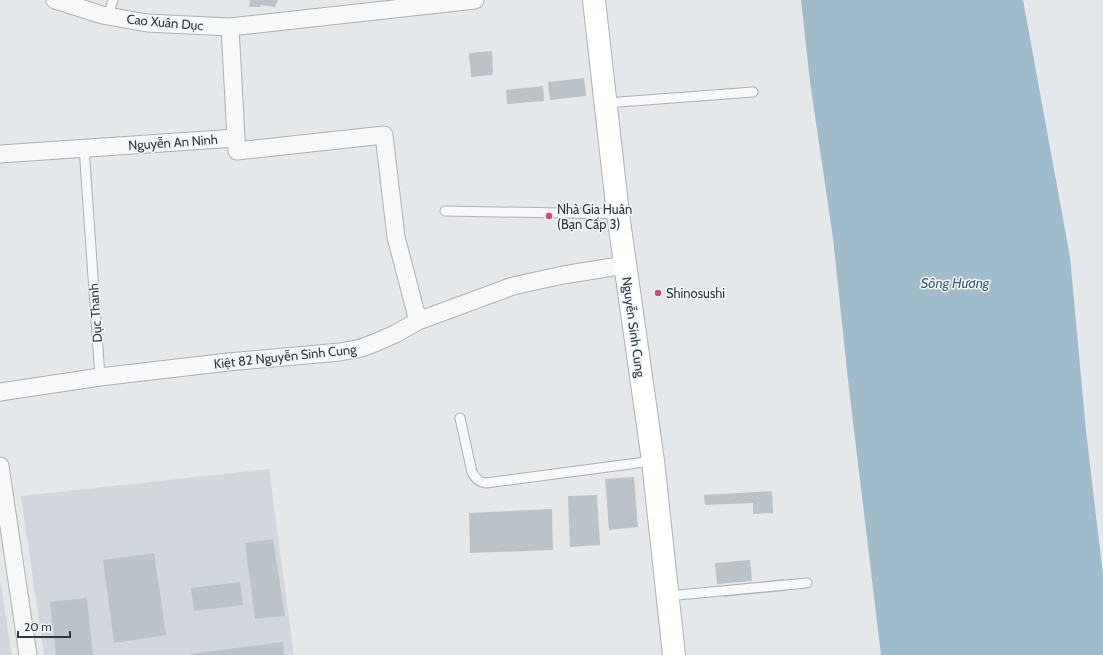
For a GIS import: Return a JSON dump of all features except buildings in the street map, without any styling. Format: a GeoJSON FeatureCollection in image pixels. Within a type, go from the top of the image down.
{"type":"FeatureCollection","features":[{"type":"Feature","properties":{"kind":"main road","name":"Nguyễn Sinh Cung"},"geometry":{"type":"LineString","coordinates":[[594,0],[618,214],[653,461],[674,655]]}},
{"type":"Feature","properties":{"kind":"street","name":"Cao Xuân Dục"},"geometry":{"type":"LineString","coordinates":[[55,0],[108,16],[147,23],[230,27],[475,0]]}},
{"type":"Feature","properties":{"kind":"street","name":"Nguyễn An Ninh"},"geometry":{"type":"LineString","coordinates":[[0,154],[236,138],[230,27]]}},
{"type":"Feature","properties":{"kind":"street"},"geometry":{"type":"LineString","coordinates":[[236,138],[237,151],[384,135],[396,237],[418,321]]}},
{"type":"Feature","properties":{"kind":"street","name":"Kiệt 82 Nguyễn Sinh Cung"},"geometry":{"type":"LineString","coordinates":[[100,377],[228,362],[340,352],[361,348],[395,334],[418,321],[513,286],[563,275],[626,265]]}},
{"type":"Feature","properties":{"kind":"street"},"geometry":{"type":"LineString","coordinates":[[0,392],[100,377]]}},
{"type":"Feature","properties":{"kind":"street"},"geometry":{"type":"LineString","coordinates":[[0,466],[28,655]]}},
{"type":"Feature","properties":{"kind":"lane"},"geometry":{"type":"LineString","coordinates":[[108,16],[113,0]]}},
{"type":"Feature","properties":{"kind":"lane"},"geometry":{"type":"LineString","coordinates":[[606,103],[753,92]]}},
{"type":"Feature","properties":{"kind":"lane","name":"Dục Thanh"},"geometry":{"type":"LineString","coordinates":[[84,148],[100,377]]}},
{"type":"Feature","properties":{"kind":"lane"},"geometry":{"type":"LineString","coordinates":[[445,211],[618,214]]}},
{"type":"Feature","properties":{"kind":"lane"},"geometry":{"type":"LineString","coordinates":[[460,418],[472,472],[476,479],[486,483],[653,461]]}},
{"type":"Feature","properties":{"kind":"lane"},"geometry":{"type":"LineString","coordinates":[[667,596],[807,583]]}},
{"type":"Feature","properties":{"kind":"shaded area"},"geometry":{"type":"Polygon","coordinates":[[[269,469],[294,655],[44,655],[21,496],[269,469]]]}},
{"type":"Feature","properties":{"kind":"shaded area"},"geometry":{"type":"Polygon","coordinates":[[[0,580],[12,655],[0,655],[0,580]]]}},
{"type":"Feature","properties":{"kind":"water","name":"Sông Hương"},"geometry":{"type":"Polygon","coordinates":[[[801,0],[1023,0],[1070,257],[1086,431],[1103,575],[1103,655],[881,655],[848,380],[833,238],[810,82],[801,0]]]}},
{"type":"Feature","properties":{"kind":"place","name":"Nhà Gia Huân (Bạn Cấp 3)"},"geometry":{"type":"Point","coordinates":[549,216]}},
{"type":"Feature","properties":{"kind":"place","name":"Shinosushi"},"geometry":{"type":"Point","coordinates":[658,293]}}]}
